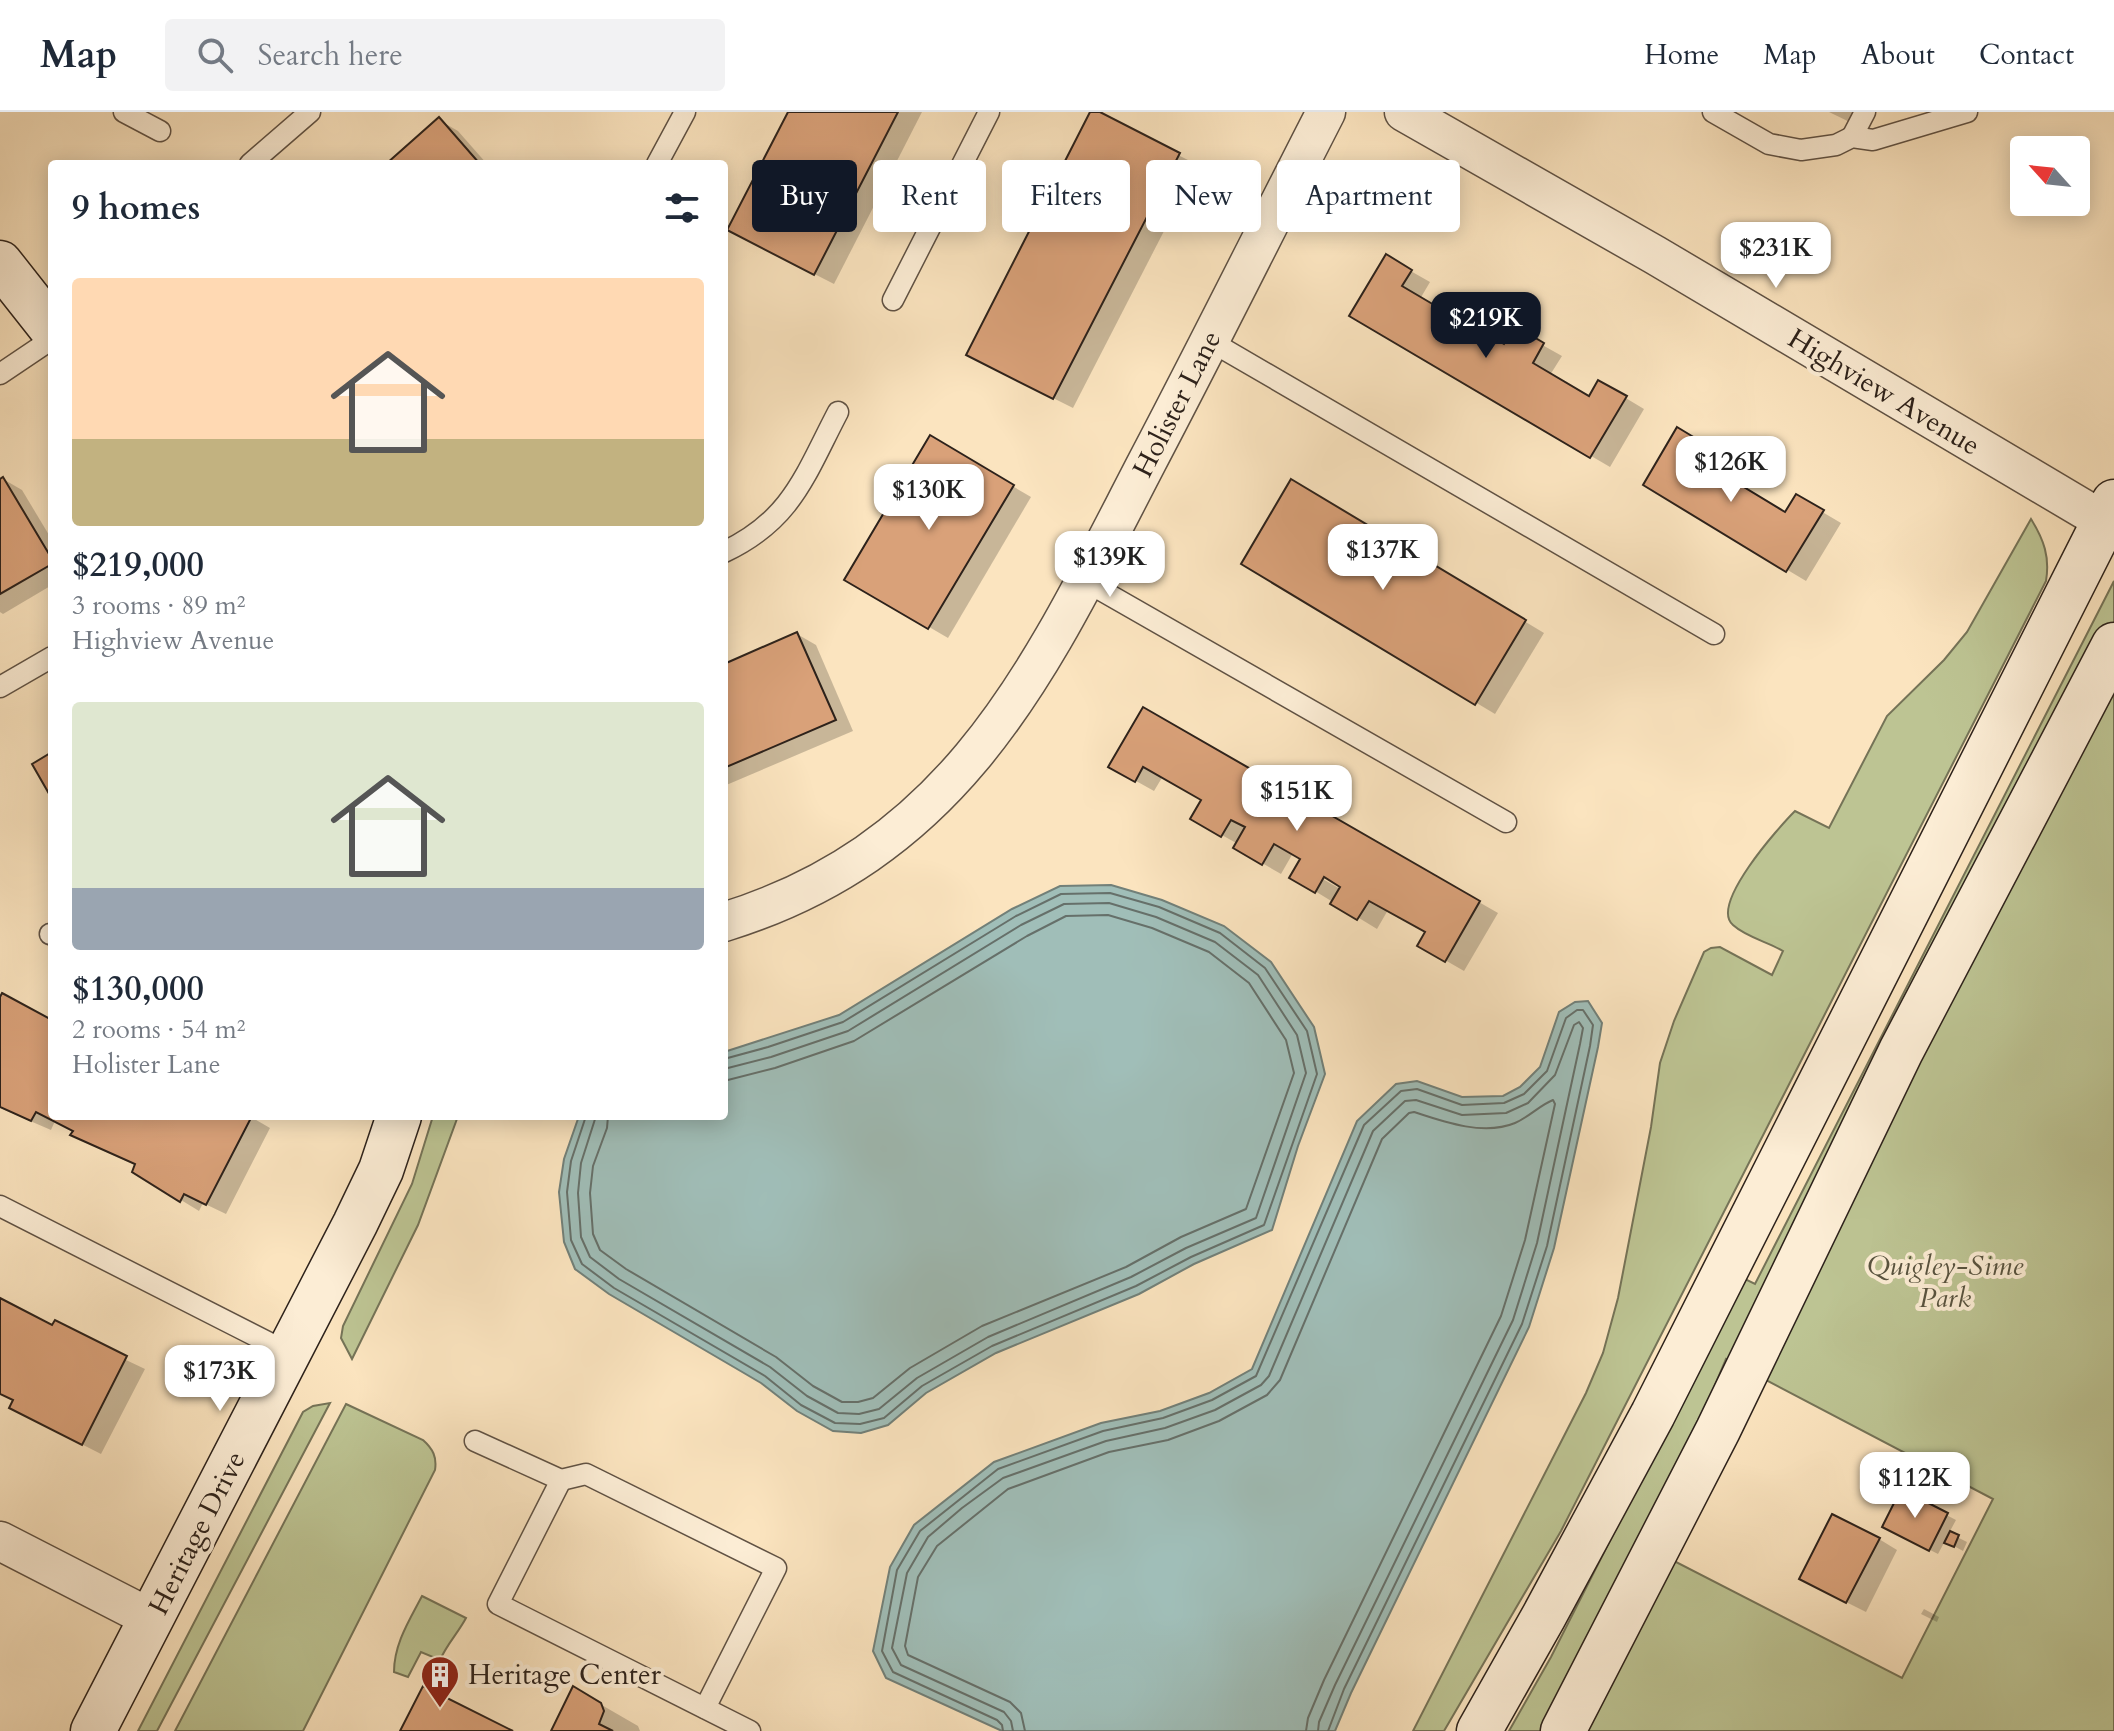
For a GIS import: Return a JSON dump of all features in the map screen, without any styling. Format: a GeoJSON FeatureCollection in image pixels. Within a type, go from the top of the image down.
{"type":"FeatureCollection","features":[{"type":"Feature","properties":{"kind":"main road"},"geometry":{"type":"LineString","coordinates":[[0,263],[48,324]]}},
{"type":"Feature","properties":{"kind":"main road"},"geometry":{"type":"LineString","coordinates":[[1479,1731],[1653,1414],[2111,517]]}},
{"type":"Feature","properties":{"kind":"main road"},"geometry":{"type":"LineString","coordinates":[[1563,1731],[1718,1430],[1901,1051],[2114,645]]}},
{"type":"Feature","properties":{"kind":"main road","name":"Heritage Drive"},"geometry":{"type":"LineString","coordinates":[[93,1731],[381,1170],[398,1120]]}},
{"type":"Feature","properties":{"kind":"street","name":"Holister Lane"},"geometry":{"type":"LineString","coordinates":[[728,920],[838,873],[879,847],[916,818],[979,752],[1010,710],[1085,581],[1326,112]]}},
{"type":"Feature","properties":{"kind":"street","name":"Highview Avenue"},"geometry":{"type":"LineString","coordinates":[[1404,112],[2111,517]]}},
{"type":"Feature","properties":{"kind":"street"},"geometry":{"type":"LineString","coordinates":[[0,1541],[152,1619]]}},
{"type":"Feature","properties":{"kind":"lane"},"geometry":{"type":"LineString","coordinates":[[124,112],[160,131]]}},
{"type":"Feature","properties":{"kind":"lane"},"geometry":{"type":"LineString","coordinates":[[255,160],[310,112]]}},
{"type":"Feature","properties":{"kind":"lane"},"geometry":{"type":"LineString","coordinates":[[659,160],[685,112]]}},
{"type":"Feature","properties":{"kind":"lane"},"geometry":{"type":"LineString","coordinates":[[893,300],[989,112]]}},
{"type":"Feature","properties":{"kind":"lane"},"geometry":{"type":"LineString","coordinates":[[1713,112],[1769,144],[1818,149],[1852,137],[1873,140],[1967,112]]}},
{"type":"Feature","properties":{"kind":"lane"},"geometry":{"type":"LineString","coordinates":[[1852,137],[1865,112]]}},
{"type":"Feature","properties":{"kind":"lane"},"geometry":{"type":"LineString","coordinates":[[1210,341],[1714,634]]}},
{"type":"Feature","properties":{"kind":"lane"},"geometry":{"type":"LineString","coordinates":[[0,374],[48,342]]}},
{"type":"Feature","properties":{"kind":"lane"},"geometry":{"type":"LineString","coordinates":[[728,550],[776,519],[796,492],[838,412]]}},
{"type":"Feature","properties":{"kind":"lane"},"geometry":{"type":"LineString","coordinates":[[1085,581],[1506,822]]}},
{"type":"Feature","properties":{"kind":"lane"},"geometry":{"type":"LineString","coordinates":[[0,687],[48,659]]}},
{"type":"Feature","properties":{"kind":"lane"},"geometry":{"type":"LineString","coordinates":[[0,1206],[289,1353]]}},
{"type":"Feature","properties":{"kind":"lane"},"geometry":{"type":"LineString","coordinates":[[475,1441],[561,1480],[586,1474],[776,1568],[705,1708]]}},
{"type":"Feature","properties":{"kind":"lane"},"geometry":{"type":"LineString","coordinates":[[561,1480],[498,1604],[750,1731]]}},
{"type":"Feature","properties":{"kind":"green space"},"geometry":{"type":"Polygon","coordinates":[[[2031,519],[2045,549],[2046,581],[1561,1531],[1444,1731],[1413,1731],[1586,1393],[1603,1353],[1618,1298],[1651,1127],[1660,1063],[1674,1021],[1704,952],[1720,947],[1772,975],[1783,951],[1733,925],[1728,915],[1738,884],[1762,849],[1795,811],[1829,828],[1887,716],[1944,660],[1967,632],[2031,519]]]}},
{"type":"Feature","properties":{"kind":"green space","name":"Quigley-Sime Park"},"geometry":{"type":"Polygon","coordinates":[[[2114,581],[2114,1731],[1509,1731],[1551,1657],[1743,1278],[1755,1284],[2114,581]],[[1726,1359],[1637,1542],[1902,1678],[1993,1499],[1726,1359]]]}},
{"type":"Feature","properties":{"kind":"green space"},"geometry":{"type":"Polygon","coordinates":[[[432,1120],[457,1120],[418,1225],[352,1359],[341,1338],[343,1326],[412,1184],[432,1120]]]}},
{"type":"Feature","properties":{"kind":"green space"},"geometry":{"type":"Polygon","coordinates":[[[330,1403],[157,1731],[138,1731],[303,1412],[313,1406],[330,1403]]]}},
{"type":"Feature","properties":{"kind":"green space"},"geometry":{"type":"Polygon","coordinates":[[[346,1404],[423,1440],[434,1454],[435,1470],[303,1731],[175,1731],[346,1404]]]}},
{"type":"Feature","properties":{"kind":"green space"},"geometry":{"type":"Polygon","coordinates":[[[422,1596],[466,1618],[440,1660],[421,1652],[408,1677],[394,1672],[395,1662],[403,1633],[422,1596]]]}},
{"type":"Feature","properties":{"kind":"water"},"geometry":{"type":"Polygon","coordinates":[[[1111,885],[1162,900],[1224,926],[1271,962],[1314,1027],[1325,1074],[1298,1146],[1272,1230],[1194,1264],[1139,1294],[996,1353],[926,1393],[888,1425],[861,1433],[833,1431],[797,1411],[761,1383],[609,1294],[575,1269],[564,1242],[559,1192],[564,1159],[578,1120],[728,1120],[728,1051],[839,1015],[1012,909],[1060,886],[1111,885]]]}},
{"type":"Feature","properties":{"kind":"water"},"geometry":{"type":"Polygon","coordinates":[[[1588,1001],[1602,1023],[1598,1047],[1554,1248],[1529,1327],[1335,1731],[1002,1731],[886,1678],[873,1651],[890,1567],[914,1525],[994,1462],[1101,1423],[1160,1411],[1209,1393],[1252,1369],[1357,1121],[1396,1084],[1417,1081],[1462,1097],[1503,1096],[1520,1087],[1540,1067],[1559,1012],[1575,1002],[1588,1001]]]}},
{"type":"Feature","properties":{"kind":"building"},"geometry":{"type":"Polygon","coordinates":[[[788,112],[898,112],[857,192],[857,160],[763,160],[788,112]]]}},
{"type":"Feature","properties":{"kind":"building"},"geometry":{"type":"Polygon","coordinates":[[[1090,112],[1100,112],[1180,153],[1176,160],[1146,160],[1146,219],[1053,399],[966,355],[1029,232],[1130,232],[1130,160],[1066,160],[1090,112]]]}},
{"type":"Feature","properties":{"kind":"building"},"geometry":{"type":"Polygon","coordinates":[[[439,117],[477,160],[391,160],[439,117]]]}},
{"type":"Feature","properties":{"kind":"building"},"geometry":{"type":"Polygon","coordinates":[[[752,182],[752,232],[836,232],[814,275],[728,231],[752,182]]]}},
{"type":"Feature","properties":{"kind":"building"},"geometry":{"type":"Polygon","coordinates":[[[1386,254],[1412,270],[1402,286],[1463,322],[1473,305],[1499,320],[1490,336],[1504,344],[1515,326],[1544,343],[1533,363],[1589,396],[1598,380],[1627,396],[1590,458],[1349,316],[1386,254]]]}},
{"type":"Feature","properties":{"kind":"building"},"geometry":{"type":"Polygon","coordinates":[[[1677,427],[1705,444],[1696,458],[1785,512],[1796,494],[1824,510],[1786,572],[1643,485],[1677,427]]]}},
{"type":"Feature","properties":{"kind":"building"},"geometry":{"type":"Polygon","coordinates":[[[930,435],[1014,485],[928,629],[844,580],[930,435]]]}},
{"type":"Feature","properties":{"kind":"building"},"geometry":{"type":"Polygon","coordinates":[[[3,477],[48,552],[48,566],[0,594],[0,479],[3,477]]]}},
{"type":"Feature","properties":{"kind":"building"},"geometry":{"type":"Polygon","coordinates":[[[1291,479],[1526,620],[1475,705],[1241,564],[1291,479]]]}},
{"type":"Feature","properties":{"kind":"building"},"geometry":{"type":"Polygon","coordinates":[[[797,632],[836,720],[728,766],[728,662],[797,632]]]}},
{"type":"Feature","properties":{"kind":"building"},"geometry":{"type":"Polygon","coordinates":[[[1143,707],[1480,901],[1445,962],[1417,946],[1425,932],[1369,901],[1357,920],[1330,904],[1340,887],[1324,877],[1315,893],[1289,878],[1300,859],[1274,844],[1262,865],[1233,848],[1245,827],[1231,820],[1221,837],[1190,819],[1201,800],[1143,767],[1135,782],[1108,767],[1143,707]]]}},
{"type":"Feature","properties":{"kind":"building"},"geometry":{"type":"Polygon","coordinates":[[[48,754],[48,792],[32,764],[48,754]]]}},
{"type":"Feature","properties":{"kind":"building"},"geometry":{"type":"Polygon","coordinates":[[[2,993],[48,1018],[48,1118],[36,1112],[31,1121],[0,1107],[2,993]]]}},
{"type":"Feature","properties":{"kind":"building"},"geometry":{"type":"Polygon","coordinates":[[[52,1120],[250,1120],[206,1205],[184,1194],[180,1202],[132,1172],[135,1164],[70,1135],[73,1131],[52,1120]]]}},
{"type":"Feature","properties":{"kind":"building"},"geometry":{"type":"Polygon","coordinates":[[[0,1298],[52,1325],[55,1320],[127,1356],[82,1445],[9,1408],[13,1400],[0,1394],[0,1298]]]}},
{"type":"Feature","properties":{"kind":"building"},"geometry":{"type":"Polygon","coordinates":[[[1901,1489],[1948,1513],[1929,1551],[1882,1527],[1901,1489]]]}},
{"type":"Feature","properties":{"kind":"building"},"geometry":{"type":"Polygon","coordinates":[[[1832,1514],[1880,1538],[1846,1603],[1799,1579],[1832,1514]]]}},
{"type":"Feature","properties":{"kind":"building"},"geometry":{"type":"Polygon","coordinates":[[[1950,1531],[1959,1535],[1954,1547],[1944,1543],[1950,1531]]]}},
{"type":"Feature","properties":{"kind":"building","name":"Heritage Center"},"geometry":{"type":"Polygon","coordinates":[[[423,1686],[513,1731],[400,1731],[423,1686]]]}},
{"type":"Feature","properties":{"kind":"building","name":"Heritage Center"},"geometry":{"type":"Polygon","coordinates":[[[573,1686],[601,1703],[604,1711],[599,1724],[613,1731],[551,1731],[573,1686]]]}},
{"type":"Feature","properties":{"kind":"place","name":"Heritage Center"},"geometry":{"type":"Point","coordinates":[440,1709]}}]}
